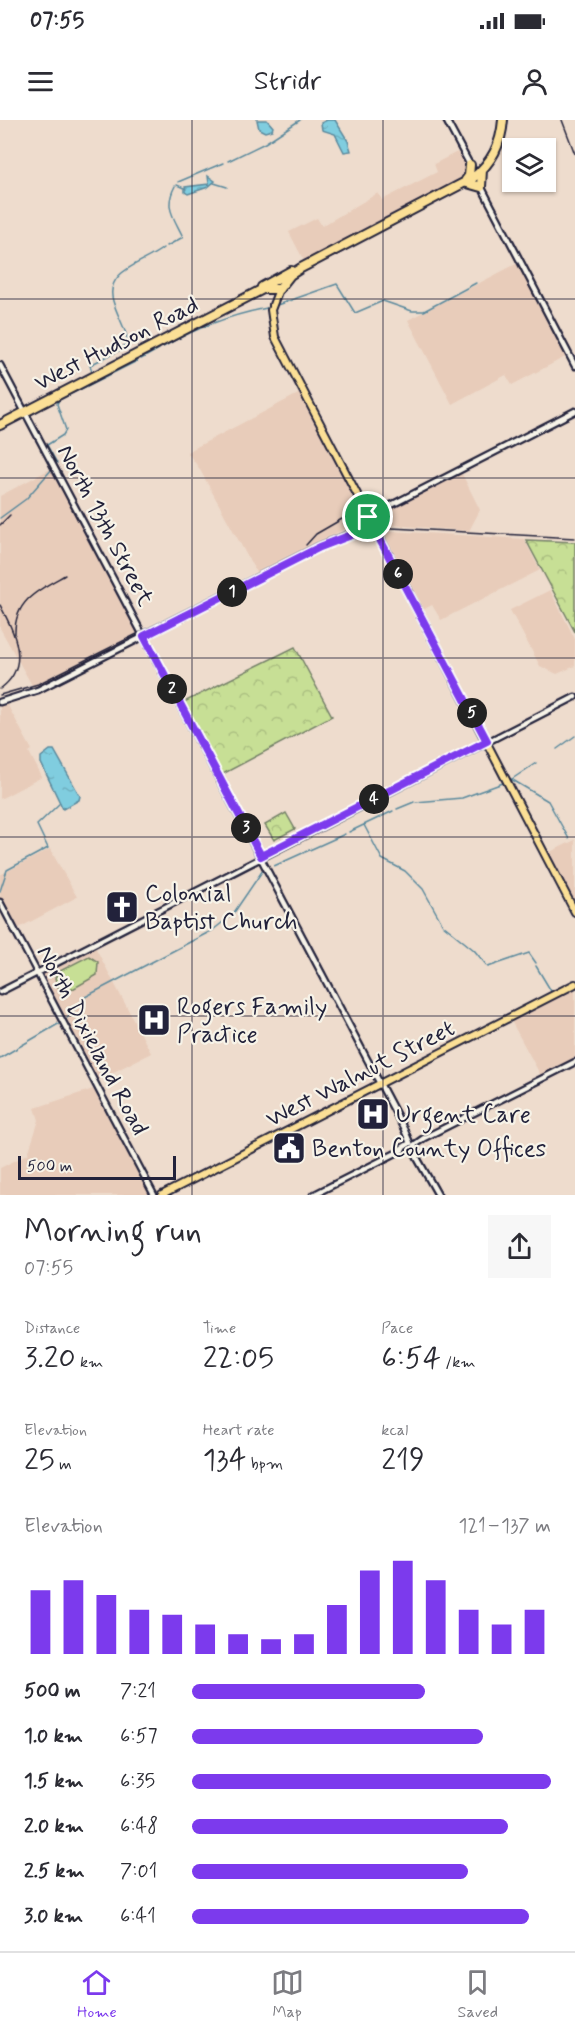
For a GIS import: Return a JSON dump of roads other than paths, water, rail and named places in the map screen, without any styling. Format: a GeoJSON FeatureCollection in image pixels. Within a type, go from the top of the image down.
{"type":"FeatureCollection","features":[{"type":"Feature","properties":{"kind":"highway"},"geometry":{"type":"LineString","coordinates":[[265,285],[273,284],[279,289],[291,275],[301,268],[463,184],[479,173],[497,149],[503,120]]}},
{"type":"Feature","properties":{"kind":"highway"},"geometry":{"type":"LineString","coordinates":[[463,184],[469,176],[470,165]]}},
{"type":"Feature","properties":{"kind":"highway"},"geometry":{"type":"LineString","coordinates":[[463,184],[481,187],[479,173]]}},
{"type":"Feature","properties":{"kind":"highway","name":"West Hudson Road"},"geometry":{"type":"LineString","coordinates":[[218,312],[265,285],[301,268]]}},
{"type":"Feature","properties":{"kind":"highway","name":"West Hudson Road"},"geometry":{"type":"LineString","coordinates":[[0,425],[263,289],[279,289]]}},
{"type":"Feature","properties":{"kind":"main road"},"geometry":{"type":"LineString","coordinates":[[446,120],[470,165],[479,173]]}},
{"type":"Feature","properties":{"kind":"main road"},"geometry":{"type":"LineString","coordinates":[[481,187],[575,366]]}},
{"type":"Feature","properties":{"kind":"main road"},"geometry":{"type":"LineString","coordinates":[[279,289],[272,305],[271,318],[274,337],[575,912]]}},
{"type":"Feature","properties":{"kind":"main road","name":"West Hudson Road"},"geometry":{"type":"LineString","coordinates":[[218,312],[265,290],[273,295],[272,305]]}},
{"type":"Feature","properties":{"kind":"main road","name":"North 13th Street"},"geometry":{"type":"LineString","coordinates":[[0,365],[438,1195]]}},
{"type":"Feature","properties":{"kind":"main road"},"geometry":{"type":"LineString","coordinates":[[0,702],[20,698],[38,690],[320,547],[354,534],[366,523],[368,517],[575,411]]}},
{"type":"Feature","properties":{"kind":"main road"},"geometry":{"type":"LineString","coordinates":[[0,992],[261,856],[575,697]]}},
{"type":"Feature","properties":{"kind":"main road","name":"North Dixieland Road"},"geometry":{"type":"LineString","coordinates":[[0,902],[153,1195]]}},
{"type":"Feature","properties":{"kind":"main road","name":"West Walnut Street"},"geometry":{"type":"LineString","coordinates":[[162,1195],[575,984]]}},
{"type":"Feature","properties":{"kind":"main road"},"geometry":{"type":"LineString","coordinates":[[313,1195],[575,1062]]}},
{"type":"Feature","properties":{"kind":"water"},"geometry":{"type":"Polygon","coordinates":[[[257,120],[267,120],[273,127],[272,130],[265,132],[259,129],[257,120]]]}},
{"type":"Feature","properties":{"kind":"water"},"geometry":{"type":"Polygon","coordinates":[[[335,120],[348,141],[351,151],[344,152],[335,134],[322,130],[321,123],[335,120]]]}},
{"type":"Feature","properties":{"kind":"water"},"geometry":{"type":"Polygon","coordinates":[[[208,176],[215,181],[208,187],[188,194],[185,192],[185,187],[209,184],[208,176]]]}},
{"type":"Feature","properties":{"kind":"water"},"geometry":{"type":"Polygon","coordinates":[[[50,750],[54,750],[80,796],[79,800],[63,809],[41,763],[41,757],[50,750]]]}},
{"type":"Feature","properties":{"kind":"waterway"},"geometry":{"type":"LineString","coordinates":[[228,161],[265,143],[300,120]]}},
{"type":"Feature","properties":{"kind":"waterway"},"geometry":{"type":"LineString","coordinates":[[178,182],[223,163]]}},
{"type":"Feature","properties":{"kind":"waterway"},"geometry":{"type":"LineString","coordinates":[[214,183],[227,187]]}},
{"type":"Feature","properties":{"kind":"waterway"},"geometry":{"type":"LineString","coordinates":[[177,185],[186,189]]}},
{"type":"Feature","properties":{"kind":"waterway"},"geometry":{"type":"LineString","coordinates":[[167,246],[183,237],[170,206],[175,186]]}},
{"type":"Feature","properties":{"kind":"waterway"},"geometry":{"type":"LineString","coordinates":[[92,372],[90,365],[120,350],[128,341],[113,301],[114,282],[128,269],[163,248]]}},
{"type":"Feature","properties":{"kind":"waterway"},"geometry":{"type":"LineString","coordinates":[[277,305],[337,284],[355,313],[383,301],[412,311],[424,311],[476,283]]}},
{"type":"Feature","properties":{"kind":"waterway"},"geometry":{"type":"LineString","coordinates":[[163,347],[214,323],[267,308]]}},
{"type":"Feature","properties":{"kind":"waterway"},"geometry":{"type":"LineString","coordinates":[[141,359],[159,349]]}},
{"type":"Feature","properties":{"kind":"waterway"},"geometry":{"type":"LineString","coordinates":[[57,463],[47,445],[63,435],[66,430],[57,404],[59,400],[137,361]]}},
{"type":"Feature","properties":{"kind":"waterway"},"geometry":{"type":"LineString","coordinates":[[0,518],[26,499],[52,469]]}},
{"type":"Feature","properties":{"kind":"waterway"},"geometry":{"type":"LineString","coordinates":[[557,749],[575,736]]}},
{"type":"Feature","properties":{"kind":"waterway"},"geometry":{"type":"LineString","coordinates":[[512,779],[536,763]]}},
{"type":"Feature","properties":{"kind":"waterway"},"geometry":{"type":"LineString","coordinates":[[511,779],[548,801],[569,839]]}},
{"type":"Feature","properties":{"kind":"waterway"},"geometry":{"type":"LineString","coordinates":[[416,802],[462,798],[503,783]]}},
{"type":"Feature","properties":{"kind":"waterway"},"geometry":{"type":"LineString","coordinates":[[397,809],[414,802]]}},
{"type":"Feature","properties":{"kind":"waterway"},"geometry":{"type":"LineString","coordinates":[[0,891],[7,870],[48,848],[37,825],[60,803]]}},
{"type":"Feature","properties":{"kind":"waterway"},"geometry":{"type":"LineString","coordinates":[[349,832],[393,811]]}},
{"type":"Feature","properties":{"kind":"waterway"},"geometry":{"type":"LineString","coordinates":[[364,825],[382,859],[405,871],[423,889],[443,925],[474,950],[488,967],[529,953],[536,963]]}},
{"type":"Feature","properties":{"kind":"waterway"},"geometry":{"type":"LineString","coordinates":[[274,866],[345,834]]}},
{"type":"Feature","properties":{"kind":"waterway"},"geometry":{"type":"LineString","coordinates":[[67,1018],[85,997],[213,930],[233,914],[263,870]]}},
{"type":"Feature","properties":{"kind":"waterway"},"geometry":{"type":"LineString","coordinates":[[536,966],[551,991]]}},
{"type":"Feature","properties":{"kind":"waterway"},"geometry":{"type":"LineString","coordinates":[[0,1058],[60,1023]]}},
{"type":"Feature","properties":{"kind":"railway"},"geometry":{"type":"LineString","coordinates":[[562,120],[575,154]]}},
{"type":"Feature","properties":{"kind":"railway"},"geometry":{"type":"LineString","coordinates":[[0,525],[10,515]]}},
{"type":"Feature","properties":{"kind":"railway"},"geometry":{"type":"LineString","coordinates":[[306,545],[316,534],[342,519]]}},
{"type":"Feature","properties":{"kind":"railway"},"geometry":{"type":"LineString","coordinates":[[0,695],[38,684],[317,543],[350,530],[373,527],[575,538]]}},
{"type":"Feature","properties":{"kind":"railway"},"geometry":{"type":"LineString","coordinates":[[15,634],[16,622],[24,604],[38,591],[65,575]]}},
{"type":"Feature","properties":{"kind":"railway"},"geometry":{"type":"LineString","coordinates":[[0,605],[15,637],[18,659],[10,680],[0,689]]}},
{"type":"Feature","properties":{"kind":"place","name":"Colonial Baptist Church"},"geometry":{"type":"Point","coordinates":[122,907]}},
{"type":"Feature","properties":{"kind":"place","name":"Rogers Family Practice"},"geometry":{"type":"Point","coordinates":[154,1020]}},
{"type":"Feature","properties":{"kind":"place","name":"Urgent Care"},"geometry":{"type":"Point","coordinates":[373,1114]}},
{"type":"Feature","properties":{"kind":"place","name":"Benton County Offices"},"geometry":{"type":"Point","coordinates":[289,1148]}}]}
